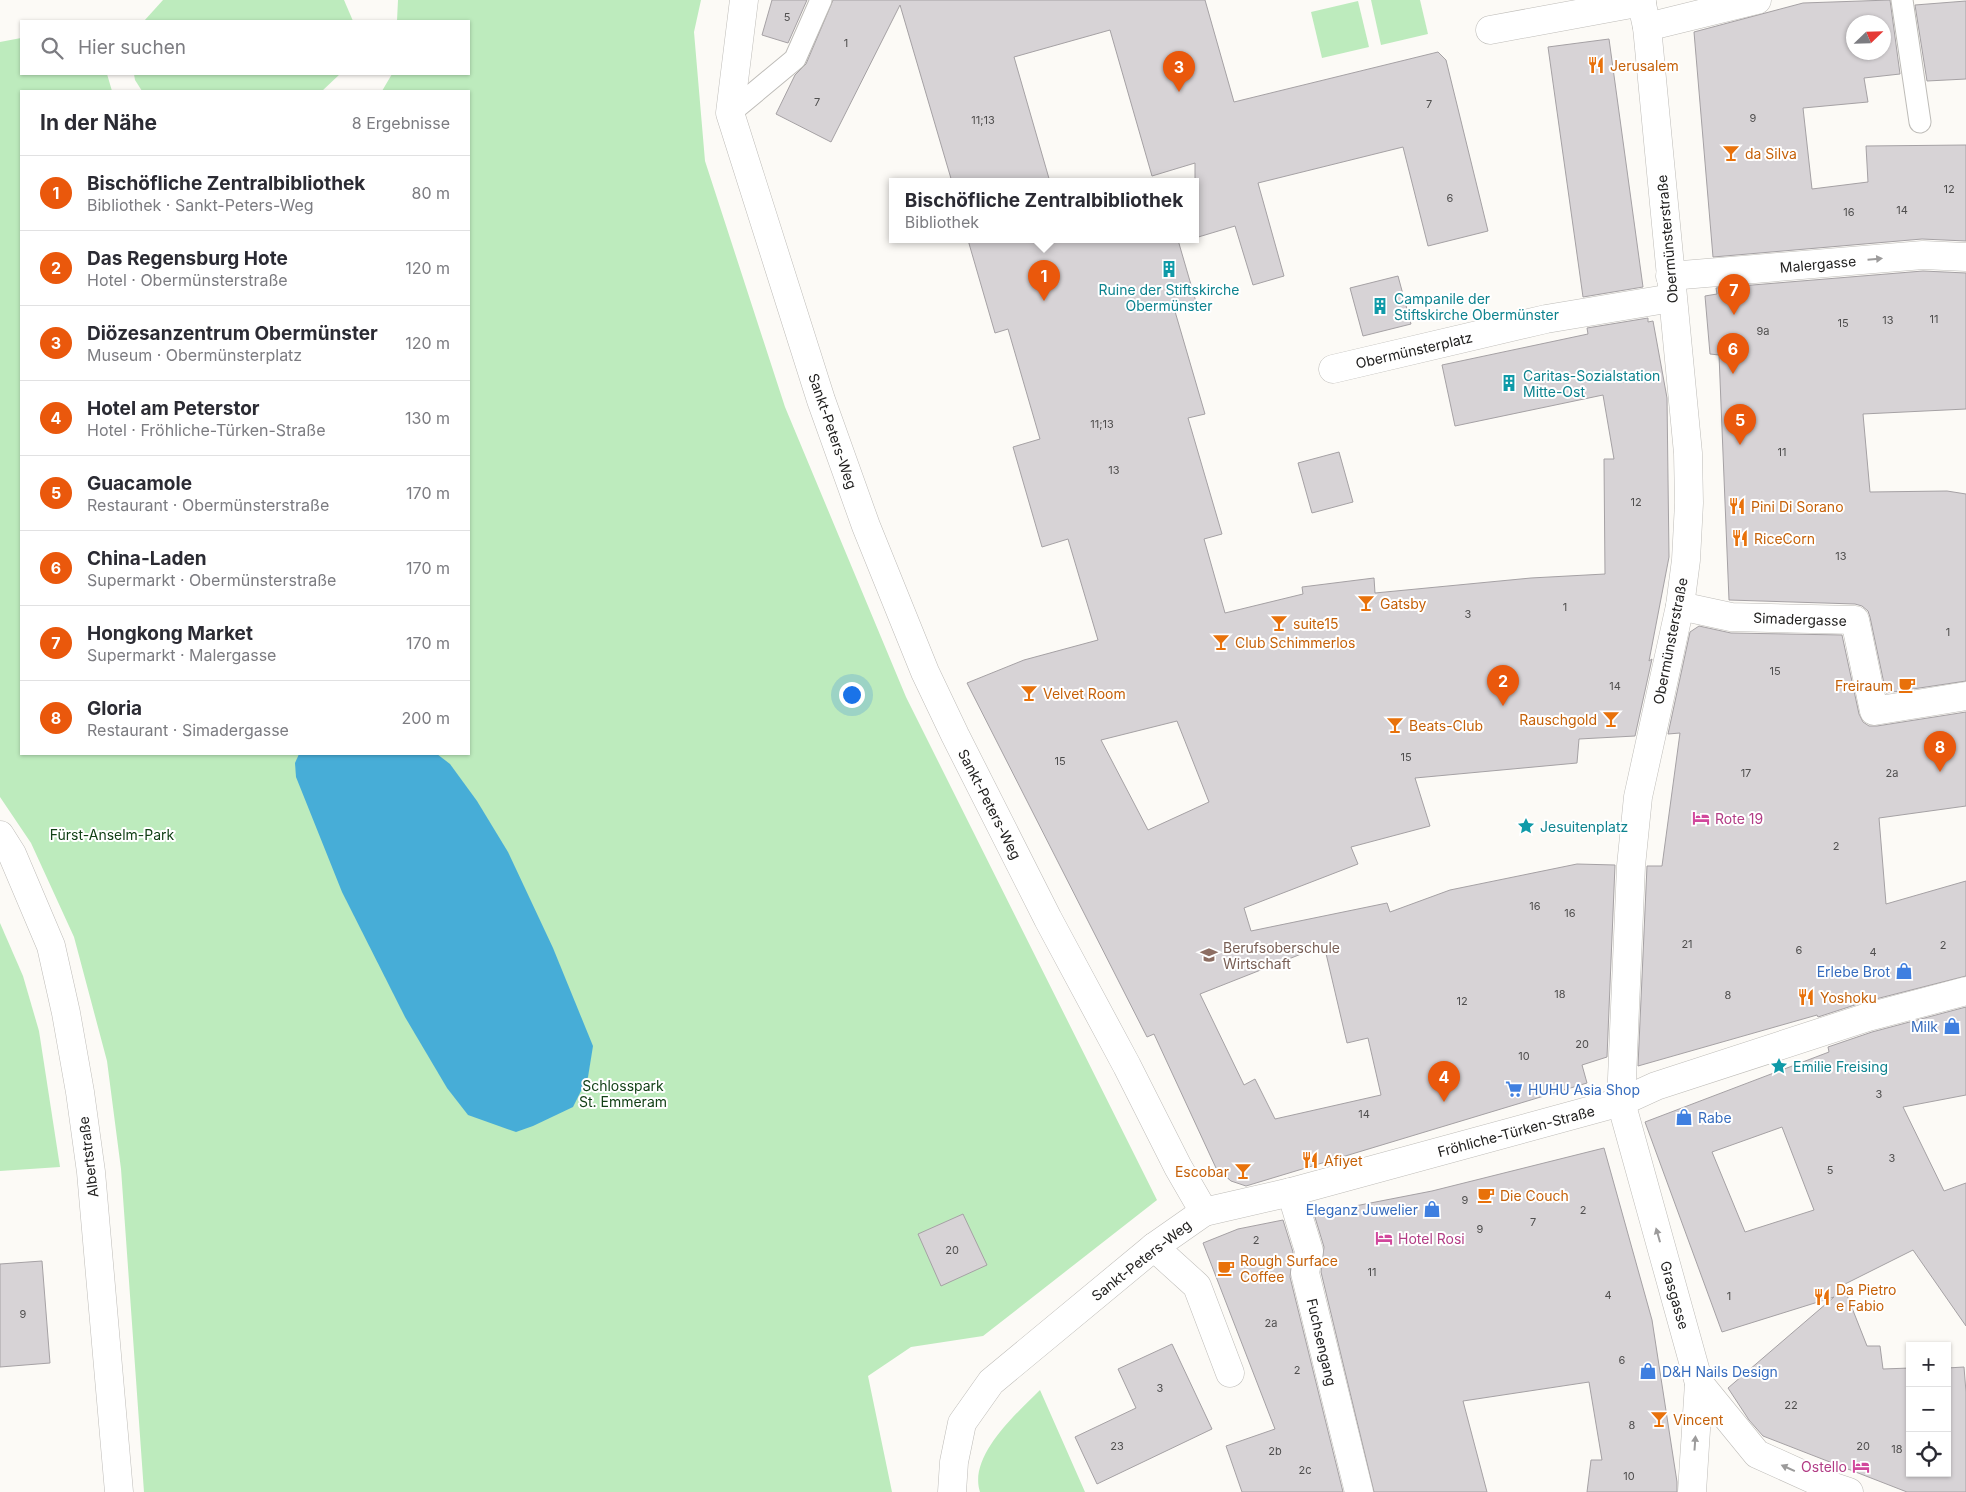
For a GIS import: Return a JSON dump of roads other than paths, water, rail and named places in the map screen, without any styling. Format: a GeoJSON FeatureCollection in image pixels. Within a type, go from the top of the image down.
{"type":"FeatureCollection","features":[{"type":"Feature","properties":{"kind":"street","name":"Sankt-Peters-Weg"},"geometry":{"type":"LineString","coordinates":[[744,0],[730,113],[821,400],[866,526],[925,672],[955,735],[1048,919],[1127,1066],[1178,1167],[1204,1212],[1154,1247],[991,1382],[962,1423],[954,1462],[952,1492]]}},
{"type":"Feature","properties":{"kind":"street"},"geometry":{"type":"LineString","coordinates":[[1490,30],[1643,10],[1757,0]]}},
{"type":"Feature","properties":{"kind":"street","name":"Obermünsterstraße"},"geometry":{"type":"LineString","coordinates":[[1621,1102],[1631,866],[1638,796],[1680,606],[1686,560],[1689,512],[1688,453],[1643,10]]}},
{"type":"Feature","properties":{"kind":"street","name":"Malergasse"},"geometry":{"type":"LineString","coordinates":[[1671,287],[1923,255],[1966,256]]}},
{"type":"Feature","properties":{"kind":"street","name":"Obermünsterplatz"},"geometry":{"type":"LineString","coordinates":[[1333,369],[1546,319],[1671,287]]}},
{"type":"Feature","properties":{"kind":"street","name":"Simadergasse"},"geometry":{"type":"LineString","coordinates":[[1680,606],[1731,617],[1855,620],[1874,711],[1966,696]]}},
{"type":"Feature","properties":{"kind":"street","name":"Albertstraße"},"geometry":{"type":"LineString","coordinates":[[0,835],[12,854],[51,946],[66,1014],[80,1092],[91,1172],[118,1492]]}},
{"type":"Feature","properties":{"kind":"street","name":"Fröhliche-Türken-Straße"},"geometry":{"type":"LineString","coordinates":[[1204,1212],[1291,1192],[1621,1102],[1656,1086],[1868,1016],[1966,991]]}},
{"type":"Feature","properties":{"kind":"street","name":"Grasgasse"},"geometry":{"type":"LineString","coordinates":[[1621,1102],[1699,1384],[1692,1492]]}},
{"type":"Feature","properties":{"kind":"street","name":"Fuchsengang"},"geometry":{"type":"LineString","coordinates":[[1291,1192],[1309,1251],[1305,1273],[1359,1492]]}},
{"type":"Feature","properties":{"kind":"street"},"geometry":{"type":"LineString","coordinates":[[1154,1247],[1197,1286],[1230,1373]]}},
{"type":"Feature","properties":{"kind":"street"},"geometry":{"type":"LineString","coordinates":[[1699,1384],[1756,1454],[1819,1482],[1849,1492]]}},
{"type":"Feature","properties":{"kind":"lane"},"geometry":{"type":"LineString","coordinates":[[730,113],[795,59],[821,0]]}},
{"type":"Feature","properties":{"kind":"lane"},"geometry":{"type":"LineString","coordinates":[[1902,0],[1920,122]]}},
{"type":"Feature","properties":{"kind":"water"},"geometry":{"type":"Polygon","coordinates":[[[299,755],[438,755],[450,764],[477,801],[508,852],[553,948],[593,1046],[588,1077],[573,1107],[516,1132],[468,1115],[447,1088],[405,1017],[342,892],[296,777],[295,763],[299,755]]]}},
{"type":"Feature","properties":{"kind":"place","name":"Jerusalem"},"geometry":{"type":"Point","coordinates":[1596,65]}},
{"type":"Feature","properties":{"kind":"place","name":"Diözesanzentrum Obermünster"},"geometry":{"type":"Point","coordinates":[1179,92]}},
{"type":"Feature","properties":{"kind":"place","name":"da Silva"},"geometry":{"type":"Point","coordinates":[1731,153]}},
{"type":"Feature","properties":{"kind":"place","name":"Ruine der Stiftskirche Obermünster"},"geometry":{"type":"Point","coordinates":[1169,269]}},
{"type":"Feature","properties":{"kind":"place","name":"Bischöfliche Zentralbibliothek"},"geometry":{"type":"Point","coordinates":[1044,301]}},
{"type":"Feature","properties":{"kind":"place","name":"Campanile der Stiftskirche Obermünster"},"geometry":{"type":"Point","coordinates":[1380,306]}},
{"type":"Feature","properties":{"kind":"place","name":"Hongkong Market"},"geometry":{"type":"Point","coordinates":[1734,315]}},
{"type":"Feature","properties":{"kind":"place","name":"China-Laden"},"geometry":{"type":"Point","coordinates":[1733,374]}},
{"type":"Feature","properties":{"kind":"place","name":"Caritas-Sozialstation Mitte-Ost"},"geometry":{"type":"Point","coordinates":[1509,383]}},
{"type":"Feature","properties":{"kind":"place","name":"Guacamole"},"geometry":{"type":"Point","coordinates":[1740,445]}},
{"type":"Feature","properties":{"kind":"place","name":"Pini Di Sorano"},"geometry":{"type":"Point","coordinates":[1737,506]}},
{"type":"Feature","properties":{"kind":"place","name":"RiceCorn"},"geometry":{"type":"Point","coordinates":[1740,538]}},
{"type":"Feature","properties":{"kind":"place","name":"Gatsby"},"geometry":{"type":"Point","coordinates":[1366,603]}},
{"type":"Feature","properties":{"kind":"place","name":"suite15"},"geometry":{"type":"Point","coordinates":[1279,623]}},
{"type":"Feature","properties":{"kind":"place","name":"Club Schimmerlos"},"geometry":{"type":"Point","coordinates":[1221,642]}},
{"type":"Feature","properties":{"kind":"place","name":"Freiraum"},"geometry":{"type":"Point","coordinates":[1907,685]}},
{"type":"Feature","properties":{"kind":"place","name":"Velvet Room"},"geometry":{"type":"Point","coordinates":[1029,693]}},
{"type":"Feature","properties":{"kind":"place","name":"Das Regensburg Hote"},"geometry":{"type":"Point","coordinates":[1503,706]}},
{"type":"Feature","properties":{"kind":"place","name":"Rauschgold"},"geometry":{"type":"Point","coordinates":[1611,719]}},
{"type":"Feature","properties":{"kind":"place","name":"Beats-Club"},"geometry":{"type":"Point","coordinates":[1395,725]}},
{"type":"Feature","properties":{"kind":"place","name":"Gloria"},"geometry":{"type":"Point","coordinates":[1940,772]}},
{"type":"Feature","properties":{"kind":"place","name":"Rote 19"},"geometry":{"type":"Point","coordinates":[1701,818]}},
{"type":"Feature","properties":{"kind":"place","name":"Jesuitenplatz"},"geometry":{"type":"Point","coordinates":[1526,826]}},
{"type":"Feature","properties":{"kind":"place","name":"Berufsoberschule Wirtschaft"},"geometry":{"type":"Point","coordinates":[1209,955]}},
{"type":"Feature","properties":{"kind":"place","name":"Erlebe Brot"},"geometry":{"type":"Point","coordinates":[1904,971]}},
{"type":"Feature","properties":{"kind":"place","name":"Yoshoku"},"geometry":{"type":"Point","coordinates":[1806,997]}},
{"type":"Feature","properties":{"kind":"place","name":"Milk"},"geometry":{"type":"Point","coordinates":[1952,1026]}},
{"type":"Feature","properties":{"kind":"place","name":"Emilie Freising"},"geometry":{"type":"Point","coordinates":[1779,1066]}},
{"type":"Feature","properties":{"kind":"place","name":"HUHU Asia Shop"},"geometry":{"type":"Point","coordinates":[1514,1089]}},
{"type":"Feature","properties":{"kind":"place","name":"Hotel am Peterstor"},"geometry":{"type":"Point","coordinates":[1444,1102]}},
{"type":"Feature","properties":{"kind":"place","name":"Rabe"},"geometry":{"type":"Point","coordinates":[1684,1117]}},
{"type":"Feature","properties":{"kind":"place","name":"Afiyet"},"geometry":{"type":"Point","coordinates":[1310,1160]}},
{"type":"Feature","properties":{"kind":"place","name":"Escobar"},"geometry":{"type":"Point","coordinates":[1243,1171]}},
{"type":"Feature","properties":{"kind":"place","name":"Die Couch"},"geometry":{"type":"Point","coordinates":[1486,1195]}},
{"type":"Feature","properties":{"kind":"place","name":"Eleganz Juwelier"},"geometry":{"type":"Point","coordinates":[1432,1209]}},
{"type":"Feature","properties":{"kind":"place","name":"Hotel Rosi"},"geometry":{"type":"Point","coordinates":[1384,1238]}},
{"type":"Feature","properties":{"kind":"place","name":"Rough Surface Coffee"},"geometry":{"type":"Point","coordinates":[1226,1268]}},
{"type":"Feature","properties":{"kind":"place","name":"Da Pietro e Fabio"},"geometry":{"type":"Point","coordinates":[1822,1297]}},
{"type":"Feature","properties":{"kind":"place","name":"D&H Nails Design"},"geometry":{"type":"Point","coordinates":[1648,1371]}},
{"type":"Feature","properties":{"kind":"place","name":"Vincent"},"geometry":{"type":"Point","coordinates":[1659,1419]}},
{"type":"Feature","properties":{"kind":"place","name":"Ostello"},"geometry":{"type":"Point","coordinates":[1861,1466]}},
{"type":"Feature","properties":{"kind":"park label","name":"Fürst-Anselm-Park"},"geometry":{"type":"Point","coordinates":[112,834]}},
{"type":"Feature","properties":{"kind":"park label","name":"Schlosspark St. Emmeram"},"geometry":{"type":"Point","coordinates":[623,1094]}}]}
